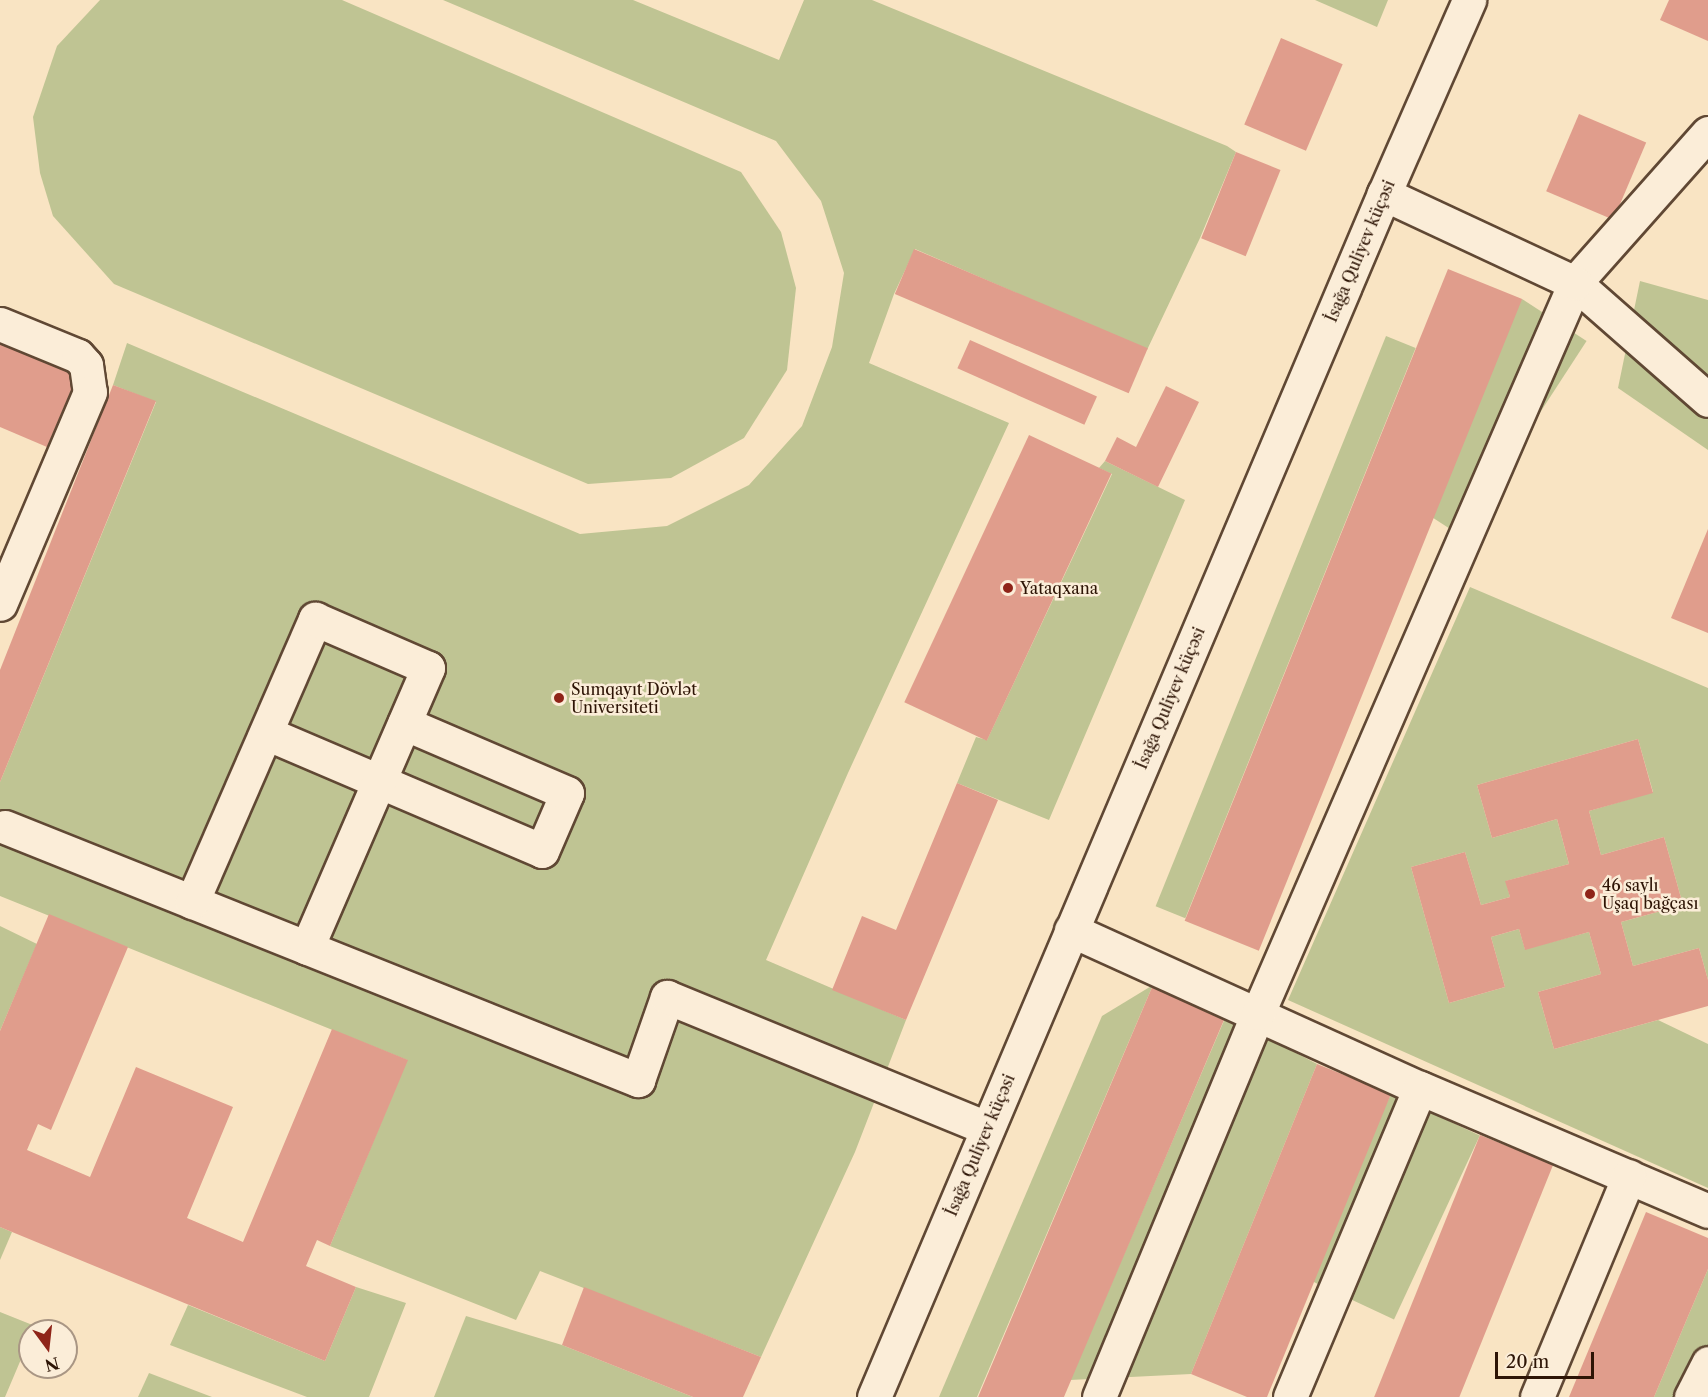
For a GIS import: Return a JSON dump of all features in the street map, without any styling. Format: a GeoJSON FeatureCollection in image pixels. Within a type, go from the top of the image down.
{"type":"FeatureCollection","features":[{"type":"Feature","properties":{"kind":"street","name":"İsağa Quliyev küçəsi"},"geometry":{"type":"LineString","coordinates":[[874,1397],[1384,194],[1469,0]]}},
{"type":"Feature","properties":{"kind":"street"},"geometry":{"type":"LineString","coordinates":[[1107,1395],[1258,1013],[1575,283],[1708,133]]}},
{"type":"Feature","properties":{"kind":"street"},"geometry":{"type":"LineString","coordinates":[[1384,194],[1575,283],[1708,400]]}},
{"type":"Feature","properties":{"kind":"street"},"geometry":{"type":"LineString","coordinates":[[0,324],[78,356],[86,365],[90,392],[0,604]]}},
{"type":"Feature","properties":{"kind":"street"},"geometry":{"type":"LineString","coordinates":[[192,902],[315,619],[428,668],[307,948]]}},
{"type":"Feature","properties":{"kind":"street"},"geometry":{"type":"LineString","coordinates":[[266,733],[542,851],[567,793],[404,723]]}},
{"type":"Feature","properties":{"kind":"street"},"geometry":{"type":"LineString","coordinates":[[5,827],[638,1080],[667,997],[987,1128]]}},
{"type":"Feature","properties":{"kind":"street"},"geometry":{"type":"LineString","coordinates":[[1071,930],[1420,1088],[1708,1211]]}},
{"type":"Feature","properties":{"kind":"street"},"geometry":{"type":"LineString","coordinates":[[1290,1397],[1420,1088]]}},
{"type":"Feature","properties":{"kind":"street"},"geometry":{"type":"LineString","coordinates":[[1538,1397],[1629,1176]]}},
{"type":"Feature","properties":{"kind":"street"},"geometry":{"type":"LineString","coordinates":[[1691,1397],[1708,1363]]}},
{"type":"Feature","properties":{"kind":"green space"},"geometry":{"type":"Polygon","coordinates":[[[100,0],[342,0],[741,172],[781,232],[796,288],[787,370],[744,438],[671,478],[588,484],[114,284],[53,216],[40,173],[33,117],[57,46],[100,0]]]}},
{"type":"Feature","properties":{"kind":"green space"},"geometry":{"type":"Polygon","coordinates":[[[443,0],[633,0],[779,60],[804,0],[872,0],[1227,146],[1236,152],[1200,238],[1147,350],[915,249],[894,294],[869,363],[1009,423],[848,773],[766,960],[906,1020],[855,1152],[761,1357],[540,1271],[516,1320],[330,1246],[407,1060],[0,896],[0,782],[156,402],[113,385],[127,343],[580,534],[667,526],[749,485],[802,426],[832,347],[844,273],[821,201],[776,141],[443,0]]]}},
{"type":"Feature","properties":{"kind":"green space"},"geometry":{"type":"Polygon","coordinates":[[[1315,0],[1388,0],[1377,27],[1315,0]]]}},
{"type":"Feature","properties":{"kind":"green space"},"geometry":{"type":"Polygon","coordinates":[[[1640,281],[1708,300],[1708,450],[1618,388],[1640,281]]]}},
{"type":"Feature","properties":{"kind":"green space"},"geometry":{"type":"Polygon","coordinates":[[[1522,299],[1587,341],[1460,536],[1396,494],[1522,299]]]}},
{"type":"Feature","properties":{"kind":"green space"},"geometry":{"type":"Polygon","coordinates":[[[1386,336],[1416,348],[1185,918],[1156,906],[1386,336]]]}},
{"type":"Feature","properties":{"kind":"green space"},"geometry":{"type":"Polygon","coordinates":[[[1105,461],[1185,500],[1049,820],[957,783],[976,737],[987,740],[1112,474],[1099,468],[1105,461]]]}},
{"type":"Feature","properties":{"kind":"green space"},"geometry":{"type":"Polygon","coordinates":[[[1470,587],[1708,688],[1708,980],[1699,948],[1633,966],[1621,922],[1683,905],[1664,837],[1601,855],[1589,811],[1653,792],[1638,739],[1477,785],[1492,838],[1557,819],[1569,864],[1506,881],[1510,897],[1481,905],[1465,852],[1411,867],[1449,1003],[1505,987],[1491,937],[1519,929],[1525,949],[1589,932],[1601,974],[1538,992],[1554,1049],[1658,1020],[1708,1044],[1708,1188],[1288,1000],[1470,587]]]}},
{"type":"Feature","properties":{"kind":"green space"},"geometry":{"type":"Polygon","coordinates":[[[0,926],[37,944],[0,1031],[0,926]]]}},
{"type":"Feature","properties":{"kind":"green space"},"geometry":{"type":"Polygon","coordinates":[[[1153,985],[977,1397],[939,1397],[1102,1016],[1153,985]]]}},
{"type":"Feature","properties":{"kind":"green space"},"geometry":{"type":"Polygon","coordinates":[[[1226,1016],[1317,1064],[1191,1374],[1070,1380],[1226,1016]]]}},
{"type":"Feature","properties":{"kind":"green space"},"geometry":{"type":"Polygon","coordinates":[[[1391,1094],[1480,1135],[1394,1319],[1305,1278],[1391,1094]]]}},
{"type":"Feature","properties":{"kind":"green space"},"geometry":{"type":"Polygon","coordinates":[[[0,1227],[12,1232],[0,1260],[0,1227]]]}},
{"type":"Feature","properties":{"kind":"green space"},"geometry":{"type":"Polygon","coordinates":[[[1708,1269],[1708,1397],[1654,1397],[1708,1269]]]}},
{"type":"Feature","properties":{"kind":"green space"},"geometry":{"type":"Polygon","coordinates":[[[356,1287],[406,1303],[369,1397],[307,1397],[170,1345],[188,1305],[325,1361],[356,1287]]]}},
{"type":"Feature","properties":{"kind":"green space"},"geometry":{"type":"Polygon","coordinates":[[[0,1312],[18,1319],[18,1366],[5,1397],[0,1397],[0,1312]]]}},
{"type":"Feature","properties":{"kind":"green space"},"geometry":{"type":"Polygon","coordinates":[[[466,1316],[562,1345],[693,1397],[434,1397],[466,1316]]]}},
{"type":"Feature","properties":{"kind":"green space"},"geometry":{"type":"Polygon","coordinates":[[[149,1373],[212,1397],[138,1397],[149,1373]]]}},
{"type":"Feature","properties":{"kind":"building"},"geometry":{"type":"Polygon","coordinates":[[[1669,0],[1708,0],[1708,41],[1660,20],[1669,0]]]}},
{"type":"Feature","properties":{"kind":"building"},"geometry":{"type":"Polygon","coordinates":[[[1281,38],[1343,64],[1306,151],[1244,125],[1281,38]]]}},
{"type":"Feature","properties":{"kind":"building"},"geometry":{"type":"Polygon","coordinates":[[[1579,114],[1646,143],[1613,220],[1546,191],[1579,114]]]}},
{"type":"Feature","properties":{"kind":"building"},"geometry":{"type":"Polygon","coordinates":[[[1236,152],[1281,170],[1246,256],[1201,238],[1236,152]]]}},
{"type":"Feature","properties":{"kind":"building"},"geometry":{"type":"Polygon","coordinates":[[[914,249],[1148,348],[1129,393],[895,294],[914,249]]]}},
{"type":"Feature","properties":{"kind":"building"},"geometry":{"type":"Polygon","coordinates":[[[1448,269],[1522,299],[1259,951],[1185,921],[1448,269]]]}},
{"type":"Feature","properties":{"kind":"building"},"geometry":{"type":"Polygon","coordinates":[[[0,335],[80,369],[47,447],[0,427],[0,335]]]}},
{"type":"Feature","properties":{"kind":"building"},"geometry":{"type":"Polygon","coordinates":[[[970,340],[1097,397],[1084,425],[957,368],[970,340]]]}},
{"type":"Feature","properties":{"kind":"building"},"geometry":{"type":"Polygon","coordinates":[[[113,385],[156,401],[0,782],[0,670],[113,385]]]}},
{"type":"Feature","properties":{"kind":"building"},"geometry":{"type":"Polygon","coordinates":[[[1166,386],[1199,402],[1158,487],[1105,461],[1117,437],[1136,447],[1166,386]]]}},
{"type":"Feature","properties":{"kind":"building","name":"Yataqxana"},"geometry":{"type":"Polygon","coordinates":[[[1029,435],[1111,473],[987,741],[904,702],[1029,435]]]}},
{"type":"Feature","properties":{"kind":"building"},"geometry":{"type":"Polygon","coordinates":[[[1708,529],[1708,633],[1671,618],[1708,529]]]}},
{"type":"Feature","properties":{"kind":"building","name":"46 saylı Uşaq bağçası"},"geometry":{"type":"Polygon","coordinates":[[[1638,739],[1653,793],[1589,811],[1601,855],[1664,837],[1683,905],[1621,922],[1633,966],[1699,948],[1708,980],[1708,1006],[1554,1049],[1538,992],[1601,974],[1589,932],[1525,950],[1519,929],[1491,937],[1505,987],[1449,1003],[1411,867],[1465,852],[1481,905],[1510,897],[1505,881],[1569,864],[1557,819],[1492,838],[1477,785],[1638,739]]]}},
{"type":"Feature","properties":{"kind":"building"},"geometry":{"type":"Polygon","coordinates":[[[957,783],[998,800],[906,1020],[832,990],[862,916],[896,930],[957,783]]]}},
{"type":"Feature","properties":{"kind":"building"},"geometry":{"type":"Polygon","coordinates":[[[49,914],[128,947],[51,1130],[38,1124],[27,1150],[90,1177],[136,1067],[233,1107],[187,1218],[243,1242],[332,1029],[408,1060],[330,1246],[317,1240],[306,1266],[356,1287],[325,1361],[0,1227],[0,1031],[49,914]]]}},
{"type":"Feature","properties":{"kind":"building"},"geometry":{"type":"Polygon","coordinates":[[[1153,985],[1226,1016],[1064,1397],[978,1397],[1153,985]]]}},
{"type":"Feature","properties":{"kind":"building"},"geometry":{"type":"Polygon","coordinates":[[[1317,1064],[1391,1094],[1267,1397],[1247,1397],[1191,1374],[1317,1064]]]}},
{"type":"Feature","properties":{"kind":"building"},"geometry":{"type":"Polygon","coordinates":[[[1480,1135],[1553,1165],[1459,1397],[1374,1397],[1480,1135]]]}},
{"type":"Feature","properties":{"kind":"building"},"geometry":{"type":"Polygon","coordinates":[[[1646,1212],[1708,1238],[1708,1269],[1654,1397],[1569,1397],[1646,1212]]]}},
{"type":"Feature","properties":{"kind":"building"},"geometry":{"type":"Polygon","coordinates":[[[584,1287],[761,1357],[743,1397],[693,1397],[562,1345],[584,1287]]]}},
{"type":"Feature","properties":{"kind":"place","name":"Yataqxana"},"geometry":{"type":"Point","coordinates":[1008,588]}},
{"type":"Feature","properties":{"kind":"place","name":"Sumqayıt Dövlət Universiteti"},"geometry":{"type":"Point","coordinates":[559,698]}},
{"type":"Feature","properties":{"kind":"place","name":"46 saylı Uşaq bağçası"},"geometry":{"type":"Point","coordinates":[1590,894]}}]}
